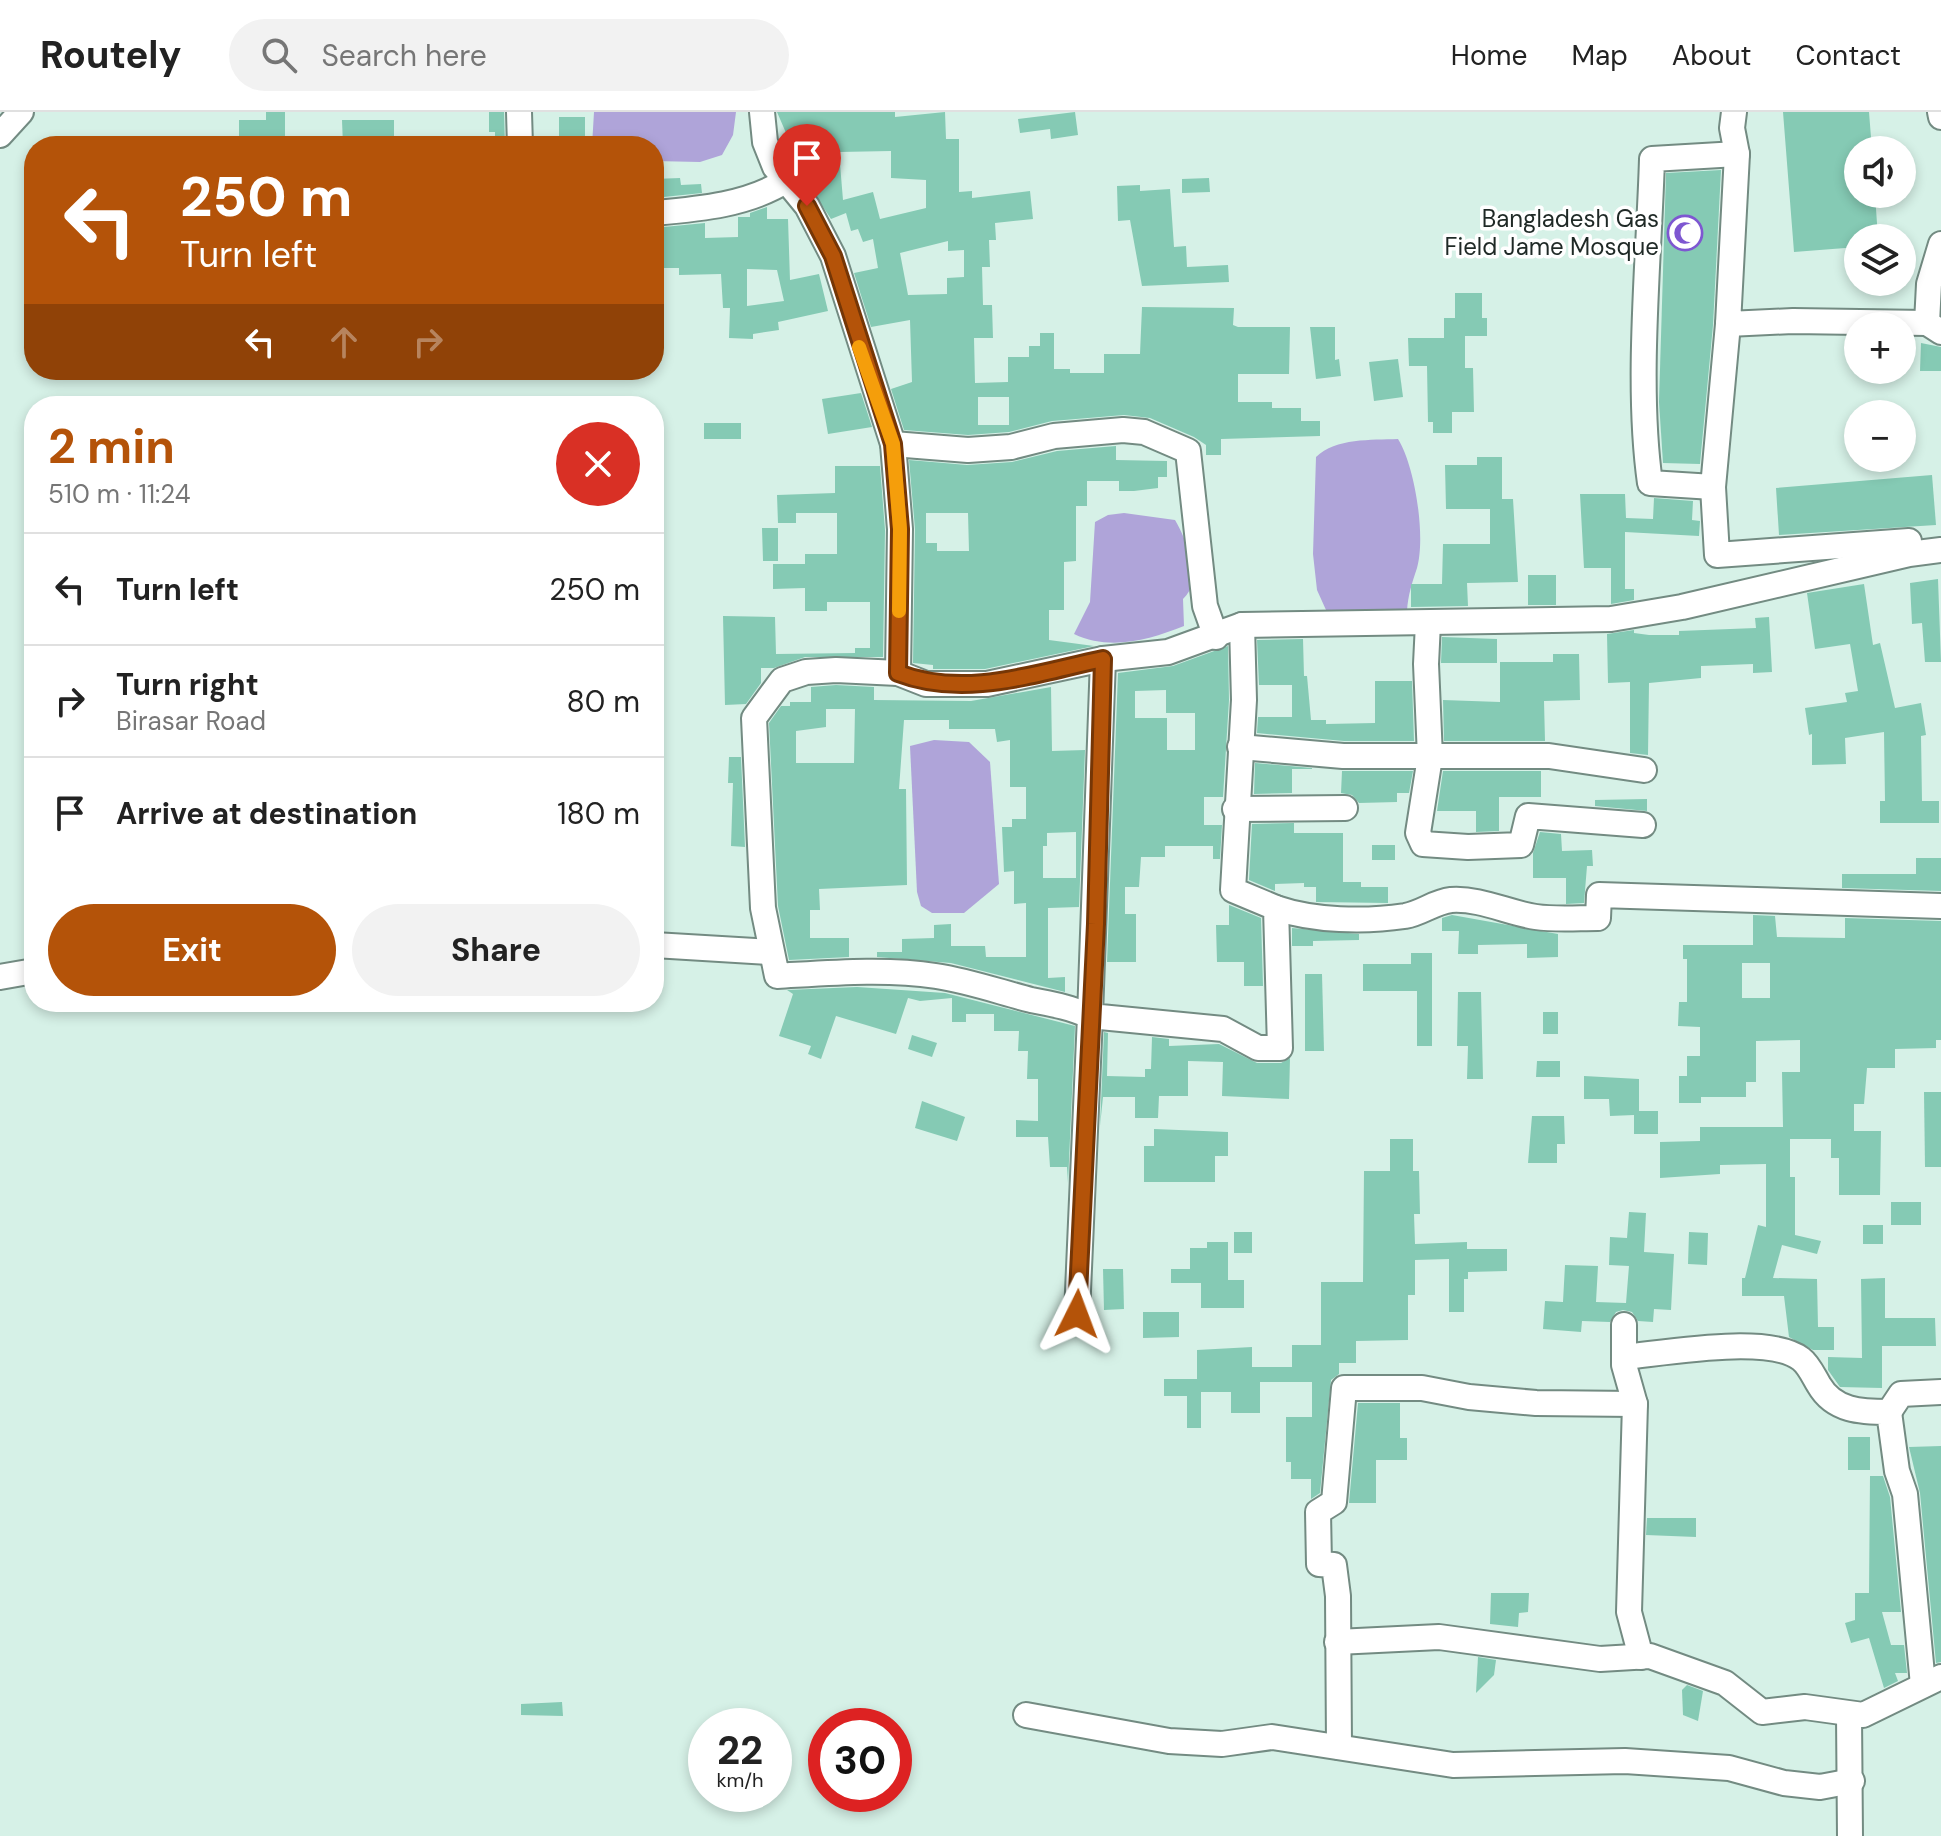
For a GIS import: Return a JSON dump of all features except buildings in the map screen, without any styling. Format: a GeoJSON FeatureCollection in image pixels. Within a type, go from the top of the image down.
{"type":"FeatureCollection","features":[{"type":"Feature","properties":{"kind":"street"},"geometry":{"type":"LineString","coordinates":[[0,135],[21,112]]}},
{"type":"Feature","properties":{"kind":"street"},"geometry":{"type":"LineString","coordinates":[[519,112],[520,136]]}},
{"type":"Feature","properties":{"kind":"street"},"geometry":{"type":"LineString","coordinates":[[762,112],[765,142],[775,167],[807,206],[833,256],[893,444],[900,529],[898,673]]}},
{"type":"Feature","properties":{"kind":"street"},"geometry":{"type":"LineString","coordinates":[[1734,112],[1732,128],[1737,154],[1728,324],[1713,487],[1717,555],[1829,549],[1941,537]]}},
{"type":"Feature","properties":{"kind":"street"},"geometry":{"type":"LineString","coordinates":[[1713,487],[1650,483],[1646,453],[1646,377],[1652,159],[1737,154]]}},
{"type":"Feature","properties":{"kind":"street"},"geometry":{"type":"LineString","coordinates":[[664,212],[731,203],[768,192],[787,180]]}},
{"type":"Feature","properties":{"kind":"street"},"geometry":{"type":"LineString","coordinates":[[1728,324],[1793,321],[1934,328],[1929,284],[1941,244]]}},
{"type":"Feature","properties":{"kind":"street"},"geometry":{"type":"LineString","coordinates":[[893,444],[968,450],[1011,447],[1054,436],[1123,430],[1144,432],[1188,451],[1205,606],[1216,637]]}},
{"type":"Feature","properties":{"kind":"street"},"geometry":{"type":"LineString","coordinates":[[1276,908],[1280,1048],[1258,1048],[1223,1029],[1090,1016],[1057,1002],[1031,999],[995,987],[933,975],[845,972],[777,976],[770,952],[758,831],[754,718],[782,680],[806,672],[898,673],[926,684],[987,684],[1103,659],[1168,652],[1242,625],[1611,619],[1764,589],[1909,554],[1941,550]]}},
{"type":"Feature","properties":{"kind":"street"},"geometry":{"type":"LineString","coordinates":[[1428,623],[1426,664],[1430,757],[1418,833],[1423,844],[1468,847],[1521,845],[1528,816],[1643,825]]}},
{"type":"Feature","properties":{"kind":"street"},"geometry":{"type":"LineString","coordinates":[[1242,625],[1244,700],[1235,809],[1233,890],[1276,908],[1296,915],[1375,918],[1405,916],[1430,904],[1453,900],[1498,906],[1536,917],[1598,918],[1599,895],[1941,906]]}},
{"type":"Feature","properties":{"kind":"street"},"geometry":{"type":"LineString","coordinates":[[1077,1314],[1103,659]]}},
{"type":"Feature","properties":{"kind":"street"},"geometry":{"type":"LineString","coordinates":[[1240,747],[1343,756],[1549,756],[1644,770]]}},
{"type":"Feature","properties":{"kind":"street"},"geometry":{"type":"LineString","coordinates":[[1235,809],[1345,808]]}},
{"type":"Feature","properties":{"kind":"street"},"geometry":{"type":"LineString","coordinates":[[664,946],[770,952]]}},
{"type":"Feature","properties":{"kind":"street"},"geometry":{"type":"LineString","coordinates":[[0,977],[24,973]]}},
{"type":"Feature","properties":{"kind":"street"},"geometry":{"type":"LineString","coordinates":[[1624,1325],[1624,1357],[1635,1404],[1629,1612],[1641,1657]]}},
{"type":"Feature","properties":{"kind":"street"},"geometry":{"type":"LineString","coordinates":[[1624,1357],[1724,1346],[1769,1348],[1801,1359],[1826,1397],[1844,1408],[1889,1412]]}},
{"type":"Feature","properties":{"kind":"street"},"geometry":{"type":"LineString","coordinates":[[1339,1747],[1336,1577],[1334,1565],[1319,1564],[1318,1512],[1334,1502],[1344,1388],[1422,1388],[1469,1397],[1536,1403],[1635,1404]]}},
{"type":"Feature","properties":{"kind":"street"},"geometry":{"type":"LineString","coordinates":[[1337,1642],[1439,1637],[1600,1659],[1650,1656],[1725,1683],[1762,1712],[1805,1707],[1863,1715],[1932,1681],[1905,1494],[1897,1471],[1889,1412],[1901,1394],[1941,1392]]}},
{"type":"Feature","properties":{"kind":"street"},"geometry":{"type":"LineString","coordinates":[[1026,1715],[1169,1741],[1222,1744],[1272,1737],[1453,1765],[1603,1760],[1729,1768],[1784,1783],[1820,1787],[1852,1781]]}},
{"type":"Feature","properties":{"kind":"street"},"geometry":{"type":"LineString","coordinates":[[1849,1715],[1852,1781],[1850,1836]]}},
{"type":"Feature","properties":{"kind":"shaded area"},"geometry":{"type":"Polygon","coordinates":[[[594,112],[736,112],[733,135],[722,155],[700,162],[664,161],[664,136],[593,136],[594,112]]]}},
{"type":"Feature","properties":{"kind":"shaded area"},"geometry":{"type":"Polygon","coordinates":[[[1398,439],[1414,484],[1420,539],[1407,611],[1337,615],[1326,610],[1317,590],[1313,554],[1316,457],[1344,443],[1398,439]]]}},
{"type":"Feature","properties":{"kind":"shaded area"},"geometry":{"type":"Polygon","coordinates":[[[1124,513],[1175,520],[1188,549],[1193,571],[1189,591],[1183,599],[1184,626],[1129,642],[1088,639],[1074,634],[1090,602],[1095,522],[1108,515],[1124,513]]]}},
{"type":"Feature","properties":{"kind":"shaded area"},"geometry":{"type":"Polygon","coordinates":[[[934,740],[969,742],[990,762],[999,884],[964,913],[932,913],[921,906],[917,892],[910,746],[934,740]]]}},
{"type":"Feature","properties":{"kind":"slow traffic"},"geometry":{"type":"LineString","coordinates":[[859,347],[893,444],[900,529],[899,611]]}},
{"type":"Feature","properties":{"kind":"place","name":"Bangladesh Gas Field Jame Mosque"},"geometry":{"type":"Point","coordinates":[1685,233]}},
{"type":"Feature","properties":{"kind":"route"},"geometry":{"type":"LineString","coordinates":[[807,206],[833,256],[860,349],[893,444],[900,529],[898,673],[926,684],[987,684],[1103,659],[1096,924],[1077,1314]]}}]}
